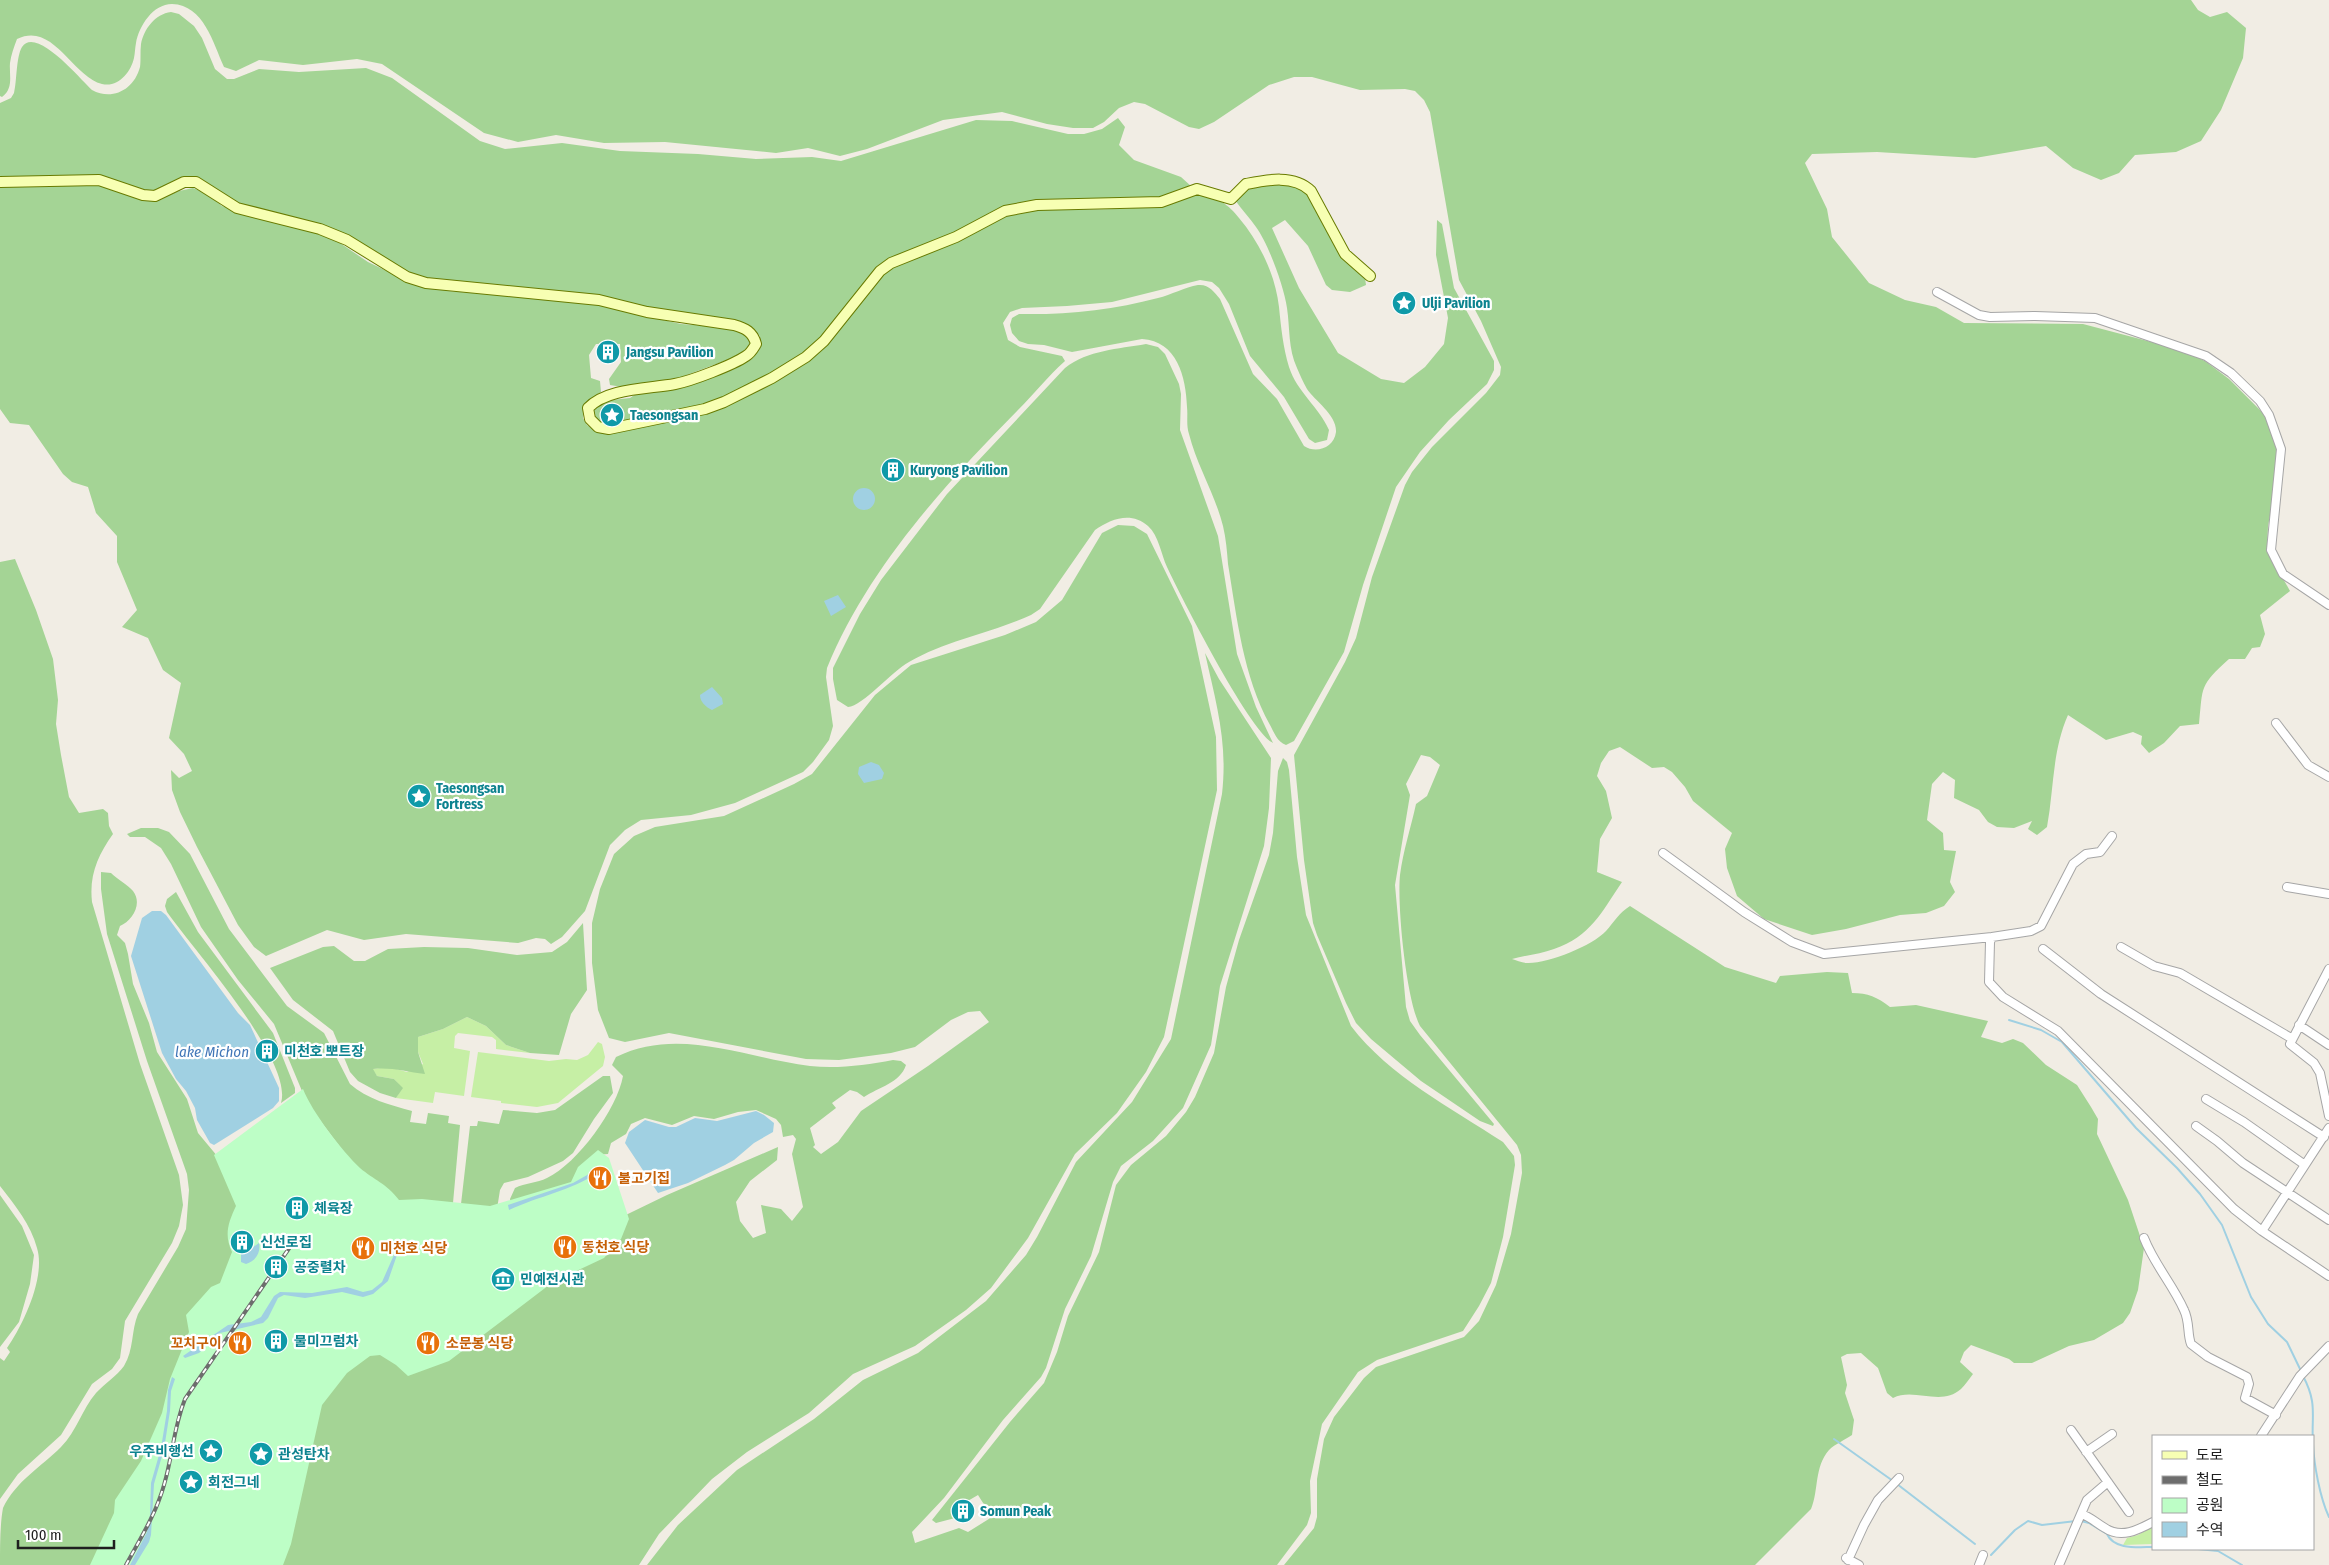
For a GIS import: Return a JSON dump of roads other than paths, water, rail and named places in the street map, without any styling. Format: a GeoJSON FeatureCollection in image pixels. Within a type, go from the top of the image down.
{"type":"FeatureCollection","features":[{"type":"Feature","properties":{"kind":"street"},"geometry":{"type":"LineString","coordinates":[[0,182],[98,180],[143,195],[155,196],[184,182],[196,182],[237,208],[320,229],[348,240],[399,273],[426,283],[599,300],[646,312],[734,325],[744,328],[753,335],[756,344],[753,350],[736,361],[676,384],[644,387],[597,399],[588,408],[590,419],[598,427],[609,429],[705,409],[724,402],[772,378],[806,357],[824,341],[880,271],[891,264],[956,238],[1005,211],[1037,204],[1161,202],[1197,189],[1231,199],[1246,184],[1286,180],[1302,184],[1311,191],[1345,254],[1370,276]]}},
{"type":"Feature","properties":{"kind":"street"},"geometry":{"type":"LineString","coordinates":[[1937,292],[1979,315],[1990,317],[2095,318],[2206,356],[2231,373],[2265,408],[2281,449],[2271,550],[2283,574],[2329,606]]}},
{"type":"Feature","properties":{"kind":"street"},"geometry":{"type":"LineString","coordinates":[[2276,723],[2308,764],[2329,777]]}},
{"type":"Feature","properties":{"kind":"street"},"geometry":{"type":"LineString","coordinates":[[1663,853],[1744,912],[1792,942],[1824,954],[2031,932],[2041,926],[2073,864],[2086,854],[2100,852],[2112,836]]}},
{"type":"Feature","properties":{"kind":"street"},"geometry":{"type":"LineString","coordinates":[[2287,887],[2329,894]]}},
{"type":"Feature","properties":{"kind":"street"},"geometry":{"type":"LineString","coordinates":[[1992,936],[1989,982],[1994,989],[2058,1031],[2221,1197],[2262,1231],[2329,1276]]}},
{"type":"Feature","properties":{"kind":"street"},"geometry":{"type":"LineString","coordinates":[[2121,947],[2154,966],[2180,973],[2292,1038]]}},
{"type":"Feature","properties":{"kind":"street"},"geometry":{"type":"LineString","coordinates":[[2043,949],[2101,994],[2324,1137]]}},
{"type":"Feature","properties":{"kind":"street"},"geometry":{"type":"LineString","coordinates":[[2329,969],[2290,1044],[2314,1063],[2320,1073],[2327,1096],[2329,1116]]}},
{"type":"Feature","properties":{"kind":"street"},"geometry":{"type":"LineString","coordinates":[[2299,1025],[2329,1044]]}},
{"type":"Feature","properties":{"kind":"street"},"geometry":{"type":"LineString","coordinates":[[2206,1099],[2244,1122],[2305,1165]]}},
{"type":"Feature","properties":{"kind":"street"},"geometry":{"type":"LineString","coordinates":[[2196,1126],[2218,1141],[2243,1163],[2329,1220]]}},
{"type":"Feature","properties":{"kind":"street"},"geometry":{"type":"LineString","coordinates":[[2262,1231],[2329,1128]]}},
{"type":"Feature","properties":{"kind":"street"},"geometry":{"type":"LineString","coordinates":[[2144,1238],[2149,1251],[2185,1312],[2189,1325],[2191,1344],[2208,1357],[2247,1377],[2250,1384],[2245,1398],[2276,1416]]}},
{"type":"Feature","properties":{"kind":"street"},"geometry":{"type":"LineString","coordinates":[[2262,1435],[2302,1374],[2329,1346]]}},
{"type":"Feature","properties":{"kind":"street"},"geometry":{"type":"LineString","coordinates":[[2071,1430],[2128,1512]]}},
{"type":"Feature","properties":{"kind":"street"},"geometry":{"type":"LineString","coordinates":[[2086,1452],[2112,1434]]}},
{"type":"Feature","properties":{"kind":"street"},"geometry":{"type":"LineString","coordinates":[[1859,1565],[1847,1559],[1878,1500],[1900,1478]]}},
{"type":"Feature","properties":{"kind":"street"},"geometry":{"type":"LineString","coordinates":[[2059,1565],[2087,1500],[2108,1482]]}},
{"type":"Feature","properties":{"kind":"street"},"geometry":{"type":"LineString","coordinates":[[2081,1514],[2089,1516],[2106,1529],[2122,1534],[2135,1532],[2152,1523]]}},
{"type":"Feature","properties":{"kind":"street"},"geometry":{"type":"LineString","coordinates":[[1979,1565],[1982,1555]]}},
{"type":"Feature","properties":{"kind":"water"},"geometry":{"type":"Polygon","coordinates":[[[864,488],[872,491],[875,499],[872,507],[864,510],[856,507],[853,499],[856,491],[864,488]]]}},
{"type":"Feature","properties":{"kind":"water"},"geometry":{"type":"Polygon","coordinates":[[[838,595],[846,607],[831,616],[824,601],[838,595]]]}},
{"type":"Feature","properties":{"kind":"water"},"geometry":{"type":"Polygon","coordinates":[[[712,687],[722,698],[723,704],[712,710],[704,704],[700,695],[712,687]]]}},
{"type":"Feature","properties":{"kind":"water"},"geometry":{"type":"Polygon","coordinates":[[[871,762],[879,765],[884,773],[882,779],[864,783],[858,774],[859,767],[871,762]]]}},
{"type":"Feature","properties":{"kind":"water","name":"lake Michon"},"geometry":{"type":"Polygon","coordinates":[[[152,911],[161,911],[166,915],[238,1013],[250,1025],[279,1088],[279,1101],[273,1108],[214,1145],[210,1143],[197,1120],[195,1108],[162,1053],[131,956],[142,918],[152,911]]]}},
{"type":"Feature","properties":{"kind":"water"},"geometry":{"type":"Polygon","coordinates":[[[756,1111],[774,1123],[773,1132],[754,1143],[725,1165],[688,1183],[658,1193],[625,1143],[629,1132],[645,1120],[669,1127],[676,1127],[695,1118],[717,1121],[756,1111]]]}},
{"type":"Feature","properties":{"kind":"water"},"geometry":{"type":"Polygon","coordinates":[[[596,1170],[597,1173],[587,1179],[509,1210],[508,1205],[573,1183],[596,1170]]]}},
{"type":"Feature","properties":{"kind":"water"},"geometry":{"type":"Polygon","coordinates":[[[411,1242],[412,1247],[397,1255],[388,1281],[373,1294],[363,1297],[342,1292],[305,1298],[284,1295],[278,1298],[268,1318],[263,1323],[220,1333],[199,1353],[185,1358],[183,1356],[228,1325],[251,1322],[261,1317],[274,1296],[280,1292],[312,1293],[347,1287],[363,1292],[372,1290],[382,1282],[397,1248],[411,1242]]]}},
{"type":"Feature","properties":{"kind":"water"},"geometry":{"type":"Polygon","coordinates":[[[259,1243],[257,1256],[250,1263],[241,1262],[241,1254],[259,1243]]]}},
{"type":"Feature","properties":{"kind":"water"},"geometry":{"type":"Polygon","coordinates":[[[172,1377],[175,1379],[171,1391],[164,1449],[154,1484],[151,1535],[149,1542],[135,1565],[130,1565],[147,1532],[150,1515],[151,1483],[161,1448],[167,1411],[168,1390],[172,1377]]]}},
{"type":"Feature","properties":{"kind":"waterway"},"geometry":{"type":"LineString","coordinates":[[2009,1020],[2041,1030],[2062,1042],[2136,1128],[2177,1168],[2200,1194],[2222,1225],[2251,1297],[2268,1324],[2287,1342],[2301,1371]]}},
{"type":"Feature","properties":{"kind":"waterway"},"geometry":{"type":"LineString","coordinates":[[2303,1376],[2311,1394],[2313,1435]]}},
{"type":"Feature","properties":{"kind":"waterway"},"geometry":{"type":"LineString","coordinates":[[1834,1439],[1893,1481]]}},
{"type":"Feature","properties":{"kind":"waterway"},"geometry":{"type":"LineString","coordinates":[[2314,1453],[2320,1491],[2329,1517]]}},
{"type":"Feature","properties":{"kind":"waterway"},"geometry":{"type":"LineString","coordinates":[[1897,1484],[1975,1544]]}},
{"type":"Feature","properties":{"kind":"waterway"},"geometry":{"type":"LineString","coordinates":[[1991,1555],[2015,1530],[2028,1521],[2042,1525],[2076,1521]]}},
{"type":"Feature","properties":{"kind":"waterway"},"geometry":{"type":"LineString","coordinates":[[2081,1521],[2089,1523],[2107,1534],[2115,1543],[2134,1547],[2152,1547]]}},
{"type":"Feature","properties":{"kind":"waterway"},"geometry":{"type":"LineString","coordinates":[[2208,1550],[2218,1551],[2242,1565]]}},
{"type":"Feature","properties":{"kind":"railway"},"geometry":{"type":"LineString","coordinates":[[126,1565],[161,1496],[178,1421],[185,1399],[290,1247]]}},
{"type":"Feature","properties":{"kind":"place","name":"Ulji Pavilion"},"geometry":{"type":"Point","coordinates":[1404,303]}},
{"type":"Feature","properties":{"kind":"place","name":"Jangsu Pavilion"},"geometry":{"type":"Point","coordinates":[608,352]}},
{"type":"Feature","properties":{"kind":"place","name":"Taesongsan"},"geometry":{"type":"Point","coordinates":[612,415]}},
{"type":"Feature","properties":{"kind":"place","name":"Kuryong Pavilion"},"geometry":{"type":"Point","coordinates":[893,470]}},
{"type":"Feature","properties":{"kind":"place","name":"Taesongsan Fortress"},"geometry":{"type":"Point","coordinates":[419,796]}},
{"type":"Feature","properties":{"kind":"place","name":"미천호 뽀트장"},"geometry":{"type":"Point","coordinates":[267,1051]}},
{"type":"Feature","properties":{"kind":"place","name":"불고기집"},"geometry":{"type":"Point","coordinates":[600,1178]}},
{"type":"Feature","properties":{"kind":"place","name":"체육장"},"geometry":{"type":"Point","coordinates":[297,1208]}},
{"type":"Feature","properties":{"kind":"place","name":"신선로집"},"geometry":{"type":"Point","coordinates":[242,1242]}},
{"type":"Feature","properties":{"kind":"place","name":"동천호 식당"},"geometry":{"type":"Point","coordinates":[565,1247]}},
{"type":"Feature","properties":{"kind":"place","name":"미천호 식당"},"geometry":{"type":"Point","coordinates":[363,1248]}},
{"type":"Feature","properties":{"kind":"place","name":"공중렬차"},"geometry":{"type":"Point","coordinates":[276,1267]}},
{"type":"Feature","properties":{"kind":"place","name":"민예전시관"},"geometry":{"type":"Point","coordinates":[503,1279]}},
{"type":"Feature","properties":{"kind":"place","name":"물미끄럼차"},"geometry":{"type":"Point","coordinates":[276,1341]}},
{"type":"Feature","properties":{"kind":"place","name":"꼬치구이"},"geometry":{"type":"Point","coordinates":[240,1343]}},
{"type":"Feature","properties":{"kind":"place","name":"소문봉 식당"},"geometry":{"type":"Point","coordinates":[428,1343]}},
{"type":"Feature","properties":{"kind":"place","name":"우주비행선"},"geometry":{"type":"Point","coordinates":[211,1451]}},
{"type":"Feature","properties":{"kind":"place","name":"관성탄차"},"geometry":{"type":"Point","coordinates":[261,1454]}},
{"type":"Feature","properties":{"kind":"place","name":"회전그네"},"geometry":{"type":"Point","coordinates":[191,1482]}},
{"type":"Feature","properties":{"kind":"place","name":"Somun Peak"},"geometry":{"type":"Point","coordinates":[963,1511]}}]}
